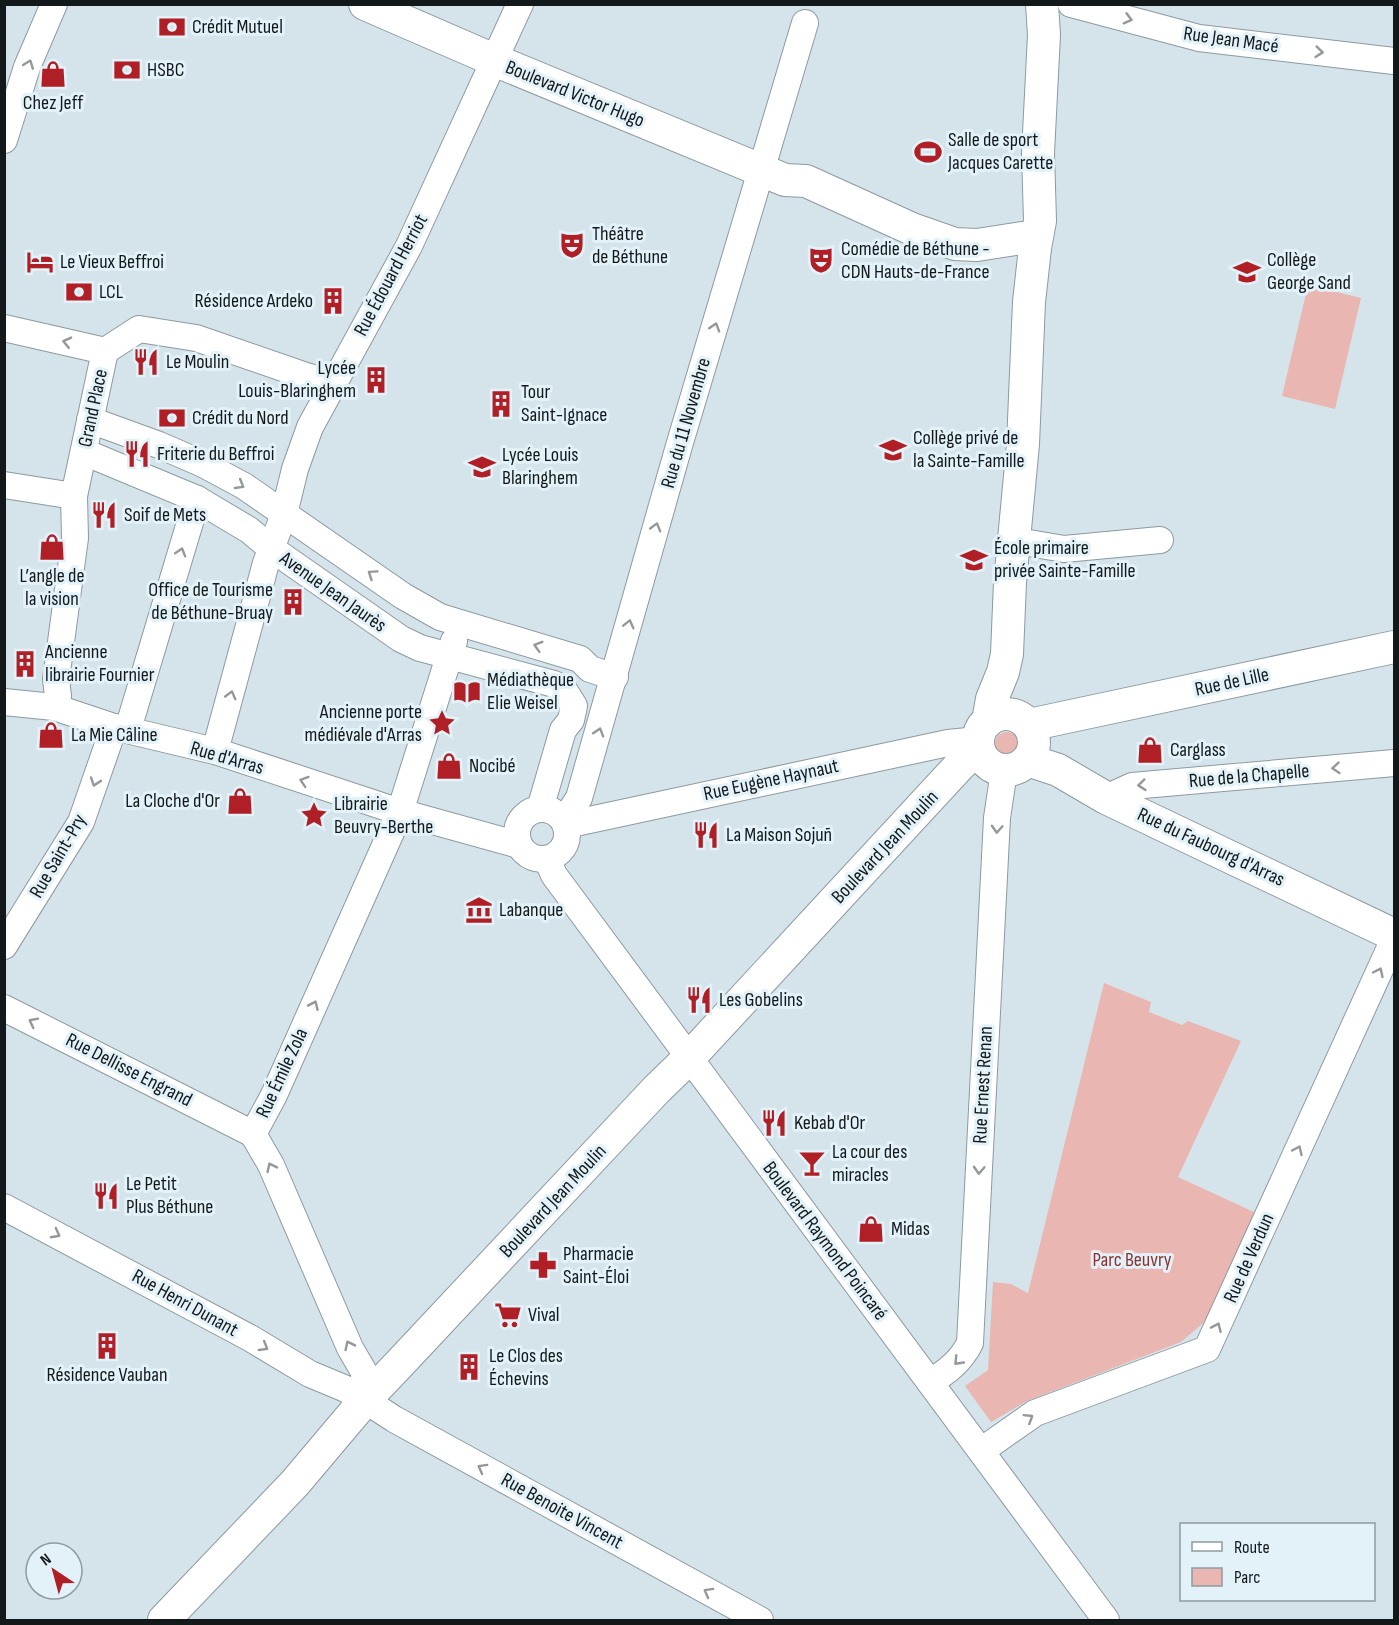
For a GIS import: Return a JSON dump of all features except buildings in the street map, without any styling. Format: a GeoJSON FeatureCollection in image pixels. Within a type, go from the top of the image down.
{"type":"FeatureCollection","features":[{"type":"Feature","properties":{"kind":"main road","name":"Boulevard Victor Hugo"},"geometry":{"type":"LineString","coordinates":[[365,4],[773,175],[806,181],[912,229],[955,244],[1018,251]]}},
{"type":"Feature","properties":{"kind":"main road"},"geometry":{"type":"LineString","coordinates":[[1009,744],[1011,702],[1001,678],[1006,654],[1023,444],[1029,302],[1018,251],[1034,173],[1044,35],[1042,4]]}},
{"type":"Feature","properties":{"kind":"main road","name":"Rue de Lille"},"geometry":{"type":"LineString","coordinates":[[1009,744],[1070,718],[1394,642]]}},
{"type":"Feature","properties":{"kind":"main road","name":"Rue du Faubourg d'Arras"},"geometry":{"type":"LineString","coordinates":[[1009,744],[1106,798],[1395,937]]}},
{"type":"Feature","properties":{"kind":"main road","name":"Boulevard Jean Moulin"},"geometry":{"type":"LineString","coordinates":[[164,1620],[295,1483],[365,1400],[656,1090],[689,1058],[961,764],[1009,744]]}},
{"type":"Feature","properties":{"kind":"street","name":"Rue Édouard Herriot"},"geometry":{"type":"LineString","coordinates":[[215,751],[266,563],[284,514],[295,469],[310,427],[409,246],[520,4]]}},
{"type":"Feature","properties":{"kind":"street","name":"Rue Jean Macé"},"geometry":{"type":"LineString","coordinates":[[1071,4],[1199,38],[1395,62]]}},
{"type":"Feature","properties":{"kind":"street"},"geometry":{"type":"LineString","coordinates":[[4,140],[27,67],[53,6]]}},
{"type":"Feature","properties":{"kind":"street","name":"Rue du 11 Novembre"},"geometry":{"type":"LineString","coordinates":[[556,817],[579,798],[681,438],[773,175],[805,23]]}},
{"type":"Feature","properties":{"kind":"street","name":"Grand Place"},"geometry":{"type":"LineString","coordinates":[[4,328],[105,351],[74,496],[75,538],[56,679],[58,696],[54,707]]}},
{"type":"Feature","properties":{"kind":"street"},"geometry":{"type":"LineString","coordinates":[[105,351],[139,329],[196,338],[306,376],[334,383]]}},
{"type":"Feature","properties":{"kind":"street","name":"Avenue Jean Jaurès"},"geometry":{"type":"LineString","coordinates":[[90,420],[159,445],[203,464],[244,486],[403,596],[440,617],[580,658],[590,669],[615,677]]}},
{"type":"Feature","properties":{"kind":"street","name":"Avenue Jean Jaurès"},"geometry":{"type":"LineString","coordinates":[[84,452],[197,499],[249,530],[272,549],[381,626],[420,648],[554,684],[564,690],[570,696],[574,706],[571,720],[563,730],[556,817]]}},
{"type":"Feature","properties":{"kind":"street"},"geometry":{"type":"LineString","coordinates":[[4,485],[74,496]]}},
{"type":"Feature","properties":{"kind":"street","name":"Rue Saint-Pry"},"geometry":{"type":"LineString","coordinates":[[4,946],[81,822],[121,728],[197,499]]}},
{"type":"Feature","properties":{"kind":"street"},"geometry":{"type":"LineString","coordinates":[[1014,544],[1029,543],[1064,549],[1160,540]]}},
{"type":"Feature","properties":{"kind":"street"},"geometry":{"type":"LineString","coordinates":[[381,626],[401,612],[403,596]]}},
{"type":"Feature","properties":{"kind":"street","name":"Rue Émile Zola"},"geometry":{"type":"LineString","coordinates":[[365,1400],[364,1372],[350,1348],[272,1166],[253,1134],[274,1095],[400,812],[459,623]]}},
{"type":"Feature","properties":{"kind":"street","name":"Rue d'Arras"},"geometry":{"type":"LineString","coordinates":[[4,702],[54,707],[179,744],[215,751],[400,812],[519,845]]}},
{"type":"Feature","properties":{"kind":"street","name":"Rue Eugène Haynaut"},"geometry":{"type":"LineString","coordinates":[[556,817],[948,743],[1009,744]]}},
{"type":"Feature","properties":{"kind":"street","name":"Rue Ernest Renan"},"geometry":{"type":"LineString","coordinates":[[930,1382],[945,1373],[959,1360],[970,1343],[997,818],[1009,744]]}},
{"type":"Feature","properties":{"kind":"street","name":"Rue de la Chapelle"},"geometry":{"type":"LineString","coordinates":[[1106,798],[1132,786],[1395,764]]}},
{"type":"Feature","properties":{"kind":"street"},"geometry":{"type":"LineString","coordinates":[[527,812],[556,817],[567,840],[564,847],[547,859],[530,857],[519,845],[516,836],[521,819],[527,812]]}},
{"type":"Feature","properties":{"kind":"street","name":"Boulevard Raymond Poincaré"},"geometry":{"type":"LineString","coordinates":[[547,859],[554,875],[1106,1620]]}},
{"type":"Feature","properties":{"kind":"street","name":"Rue de Verdun"},"geometry":{"type":"LineString","coordinates":[[981,1451],[1035,1413],[1207,1349],[1395,937]]}},
{"type":"Feature","properties":{"kind":"street","name":"Rue Dellisse Engrand"},"geometry":{"type":"LineString","coordinates":[[4,1008],[253,1134]]}},
{"type":"Feature","properties":{"kind":"street","name":"Rue Henri Dunant"},"geometry":{"type":"LineString","coordinates":[[4,1207],[229,1327],[310,1374],[346,1389],[365,1400]]}},
{"type":"Feature","properties":{"kind":"street","name":"Rue Benoite Vincent"},"geometry":{"type":"LineString","coordinates":[[365,1400],[394,1419],[760,1620]]}},
{"type":"Feature","properties":{"kind":"green space"},"geometry":{"type":"Polygon","coordinates":[[[1308,285],[1361,298],[1335,409],[1282,396],[1308,285]]]}},
{"type":"Feature","properties":{"kind":"green space"},"geometry":{"type":"Polygon","coordinates":[[[1007,732],[1012,733],[1018,739],[1018,749],[1012,755],[1007,756],[1002,755],[996,749],[995,744],[996,739],[1002,733],[1007,732]]]}},
{"type":"Feature","properties":{"kind":"green space","name":"Parc Beuvry"},"geometry":{"type":"Polygon","coordinates":[[[1104,983],[1151,1002],[1149,1012],[1182,1025],[1188,1021],[1241,1041],[1178,1177],[1256,1213],[1209,1318],[1181,1342],[1027,1401],[991,1422],[965,1386],[988,1370],[993,1282],[1011,1284],[1028,1293],[1104,983]]]}},
{"type":"Feature","properties":{"kind":"place","name":"Crédit Mutuel"},"geometry":{"type":"Point","coordinates":[172,27]}},
{"type":"Feature","properties":{"kind":"place","name":"HSBC"},"geometry":{"type":"Point","coordinates":[127,70]}},
{"type":"Feature","properties":{"kind":"place","name":"Chez Jeff"},"geometry":{"type":"Point","coordinates":[53,74]}},
{"type":"Feature","properties":{"kind":"place","name":"Salle de sport Jacques Carette"},"geometry":{"type":"Point","coordinates":[928,152]}},
{"type":"Feature","properties":{"kind":"place","name":"Théâtre de Béthune"},"geometry":{"type":"Point","coordinates":[572,245]}},
{"type":"Feature","properties":{"kind":"place","name":"Comédie de Béthune - CDN Hauts-de-France"},"geometry":{"type":"Point","coordinates":[821,260]}},
{"type":"Feature","properties":{"kind":"place","name":"Le Vieux Beffroi"},"geometry":{"type":"Point","coordinates":[40,262]}},
{"type":"Feature","properties":{"kind":"place","name":"Collège George Sand"},"geometry":{"type":"Point","coordinates":[1247,272]}},
{"type":"Feature","properties":{"kind":"place","name":"LCL"},"geometry":{"type":"Point","coordinates":[79,292]}},
{"type":"Feature","properties":{"kind":"place","name":"Résidence Ardeko"},"geometry":{"type":"Point","coordinates":[333,301]}},
{"type":"Feature","properties":{"kind":"place","name":"Le Moulin"},"geometry":{"type":"Point","coordinates":[146,362]}},
{"type":"Feature","properties":{"kind":"place","name":"Lycée Louis-Blaringhem"},"geometry":{"type":"Point","coordinates":[376,380]}},
{"type":"Feature","properties":{"kind":"place","name":"Tour Saint-Ignace"},"geometry":{"type":"Point","coordinates":[501,404]}},
{"type":"Feature","properties":{"kind":"place","name":"Crédit du Nord"},"geometry":{"type":"Point","coordinates":[172,418]}},
{"type":"Feature","properties":{"kind":"place","name":"Collège privé de la Sainte-Famille"},"geometry":{"type":"Point","coordinates":[893,450]}},
{"type":"Feature","properties":{"kind":"place","name":"Friterie du Beffroi"},"geometry":{"type":"Point","coordinates":[137,454]}},
{"type":"Feature","properties":{"kind":"place","name":"Lycée Louis Blaringhem"},"geometry":{"type":"Point","coordinates":[482,467]}},
{"type":"Feature","properties":{"kind":"place","name":"Soif de Mets"},"geometry":{"type":"Point","coordinates":[104,515]}},
{"type":"Feature","properties":{"kind":"place","name":"L’angle de la vision"},"geometry":{"type":"Point","coordinates":[52,547]}},
{"type":"Feature","properties":{"kind":"place","name":"École primaire privée Sainte-Famille"},"geometry":{"type":"Point","coordinates":[974,560]}},
{"type":"Feature","properties":{"kind":"place","name":"Office de Tourisme de Béthune-Bruay"},"geometry":{"type":"Point","coordinates":[293,602]}},
{"type":"Feature","properties":{"kind":"place","name":"Ancienne librairie Fournier"},"geometry":{"type":"Point","coordinates":[25,664]}},
{"type":"Feature","properties":{"kind":"place","name":"Médiathèque Elie Weisel"},"geometry":{"type":"Point","coordinates":[467,692]}},
{"type":"Feature","properties":{"kind":"place","name":"Ancienne porte médiévale d'Arras"},"geometry":{"type":"Point","coordinates":[442,723]}},
{"type":"Feature","properties":{"kind":"place","name":"La Mie Câline"},"geometry":{"type":"Point","coordinates":[51,735]}},
{"type":"Feature","properties":{"kind":"place","name":"Carglass"},"geometry":{"type":"Point","coordinates":[1150,750]}},
{"type":"Feature","properties":{"kind":"place","name":"Nocibé"},"geometry":{"type":"Point","coordinates":[449,766]}},
{"type":"Feature","properties":{"kind":"place","name":"La Cloche d'Or"},"geometry":{"type":"Point","coordinates":[240,801]}},
{"type":"Feature","properties":{"kind":"place","name":"Librairie Beuvry-Berthe"},"geometry":{"type":"Point","coordinates":[314,815]}},
{"type":"Feature","properties":{"kind":"place","name":"La Maison Sojuñ"},"geometry":{"type":"Point","coordinates":[706,835]}},
{"type":"Feature","properties":{"kind":"place","name":"Labanque"},"geometry":{"type":"Point","coordinates":[479,910]}},
{"type":"Feature","properties":{"kind":"place","name":"Les Gobelins"},"geometry":{"type":"Point","coordinates":[699,1000]}},
{"type":"Feature","properties":{"kind":"place","name":"Kebab d'Or"},"geometry":{"type":"Point","coordinates":[774,1123]}},
{"type":"Feature","properties":{"kind":"place","name":"La cour des miracles"},"geometry":{"type":"Point","coordinates":[812,1163]}},
{"type":"Feature","properties":{"kind":"place","name":"Le Petit Plus Béthune"},"geometry":{"type":"Point","coordinates":[106,1196]}},
{"type":"Feature","properties":{"kind":"place","name":"Midas"},"geometry":{"type":"Point","coordinates":[871,1229]}},
{"type":"Feature","properties":{"kind":"place","name":"Pharmacie Saint-Éloi"},"geometry":{"type":"Point","coordinates":[543,1265]}},
{"type":"Feature","properties":{"kind":"place","name":"Vival"},"geometry":{"type":"Point","coordinates":[508,1315]}},
{"type":"Feature","properties":{"kind":"place","name":"Résidence Vauban"},"geometry":{"type":"Point","coordinates":[107,1346]}},
{"type":"Feature","properties":{"kind":"place","name":"Le Clos des Échevins"},"geometry":{"type":"Point","coordinates":[469,1367]}}]}
